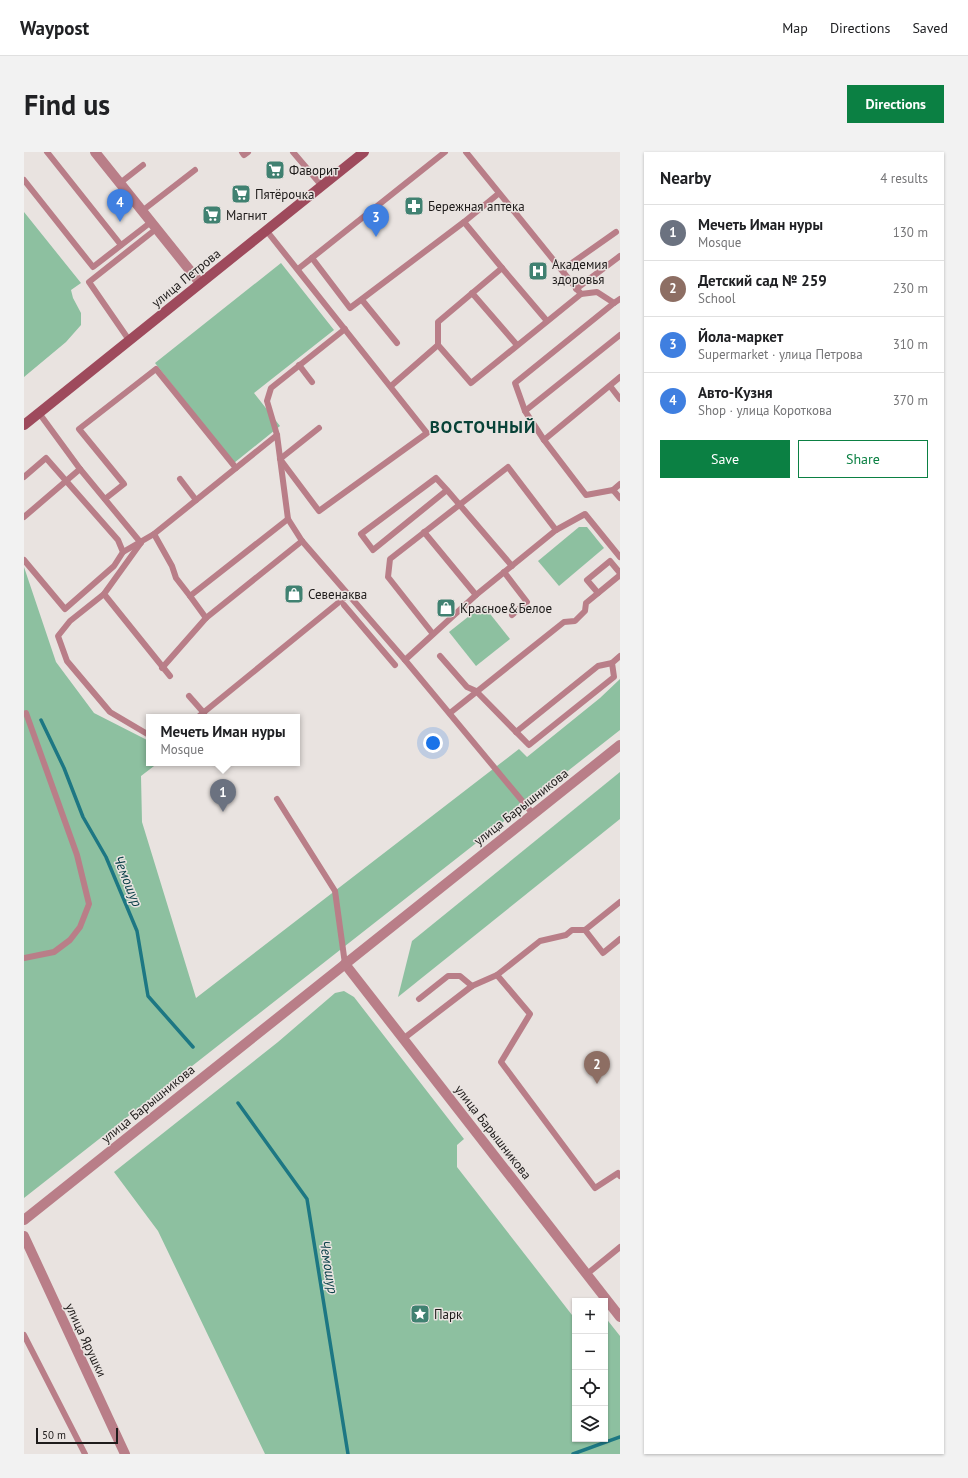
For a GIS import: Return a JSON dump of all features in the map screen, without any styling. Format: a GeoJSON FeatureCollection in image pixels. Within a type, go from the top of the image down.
{"type":"FeatureCollection","features":[{"type":"Feature","properties":{"kind":"main road","name":"улица Петрова"},"geometry":{"type":"LineString","coordinates":[[24,425],[364,152]]}},
{"type":"Feature","properties":{"kind":"street"},"geometry":{"type":"LineString","coordinates":[[95,152],[200,283]]}},
{"type":"Feature","properties":{"kind":"street","name":"улица Барышникова"},"geometry":{"type":"LineString","coordinates":[[24,1220],[620,745]]}},
{"type":"Feature","properties":{"kind":"street","name":"улица Барышникова"},"geometry":{"type":"LineString","coordinates":[[345,964],[620,1317]]}},
{"type":"Feature","properties":{"kind":"street","name":"улица Ярушки"},"geometry":{"type":"LineString","coordinates":[[24,1236],[125,1454]]}},
{"type":"Feature","properties":{"kind":"lane"},"geometry":{"type":"LineString","coordinates":[[47,152],[121,245]]}},
{"type":"Feature","properties":{"kind":"lane"},"geometry":{"type":"LineString","coordinates":[[242,152],[244,155],[248,152]]}},
{"type":"Feature","properties":{"kind":"lane"},"geometry":{"type":"LineString","coordinates":[[293,152],[322,186]]}},
{"type":"Feature","properties":{"kind":"lane"},"geometry":{"type":"LineString","coordinates":[[298,269],[445,152]]}},
{"type":"Feature","properties":{"kind":"lane"},"geometry":{"type":"LineString","coordinates":[[466,152],[498,194],[578,291],[597,292],[614,303]]}},
{"type":"Feature","properties":{"kind":"lane"},"geometry":{"type":"LineString","coordinates":[[120,184],[143,165]]}},
{"type":"Feature","properties":{"kind":"lane"},"geometry":{"type":"LineString","coordinates":[[142,211],[195,170]]}},
{"type":"Feature","properties":{"kind":"lane"},"geometry":{"type":"LineString","coordinates":[[24,180],[93,267],[121,245],[153,226]]}},
{"type":"Feature","properties":{"kind":"lane"},"geometry":{"type":"LineString","coordinates":[[312,258],[350,308],[464,222],[498,194]]}},
{"type":"Feature","properties":{"kind":"lane"},"geometry":{"type":"LineString","coordinates":[[464,222],[547,321]]}},
{"type":"Feature","properties":{"kind":"lane"},"geometry":{"type":"LineString","coordinates":[[129,340],[89,282],[153,226]]}},
{"type":"Feature","properties":{"kind":"lane"},"geometry":{"type":"LineString","coordinates":[[266,230],[427,433],[319,511],[280,459]]}},
{"type":"Feature","properties":{"kind":"lane"},"geometry":{"type":"LineString","coordinates":[[562,270],[616,232]]}},
{"type":"Feature","properties":{"kind":"lane"},"geometry":{"type":"LineString","coordinates":[[502,268],[438,322],[438,345],[471,383],[547,321],[578,291],[620,256]]}},
{"type":"Feature","properties":{"kind":"lane"},"geometry":{"type":"LineString","coordinates":[[472,293],[517,345]]}},
{"type":"Feature","properties":{"kind":"lane"},"geometry":{"type":"LineString","coordinates":[[620,299],[515,383],[525,411],[544,440],[586,495],[613,490],[620,484]]}},
{"type":"Feature","properties":{"kind":"lane"},"geometry":{"type":"LineString","coordinates":[[362,300],[397,343]]}},
{"type":"Feature","properties":{"kind":"lane"},"geometry":{"type":"LineString","coordinates":[[346,329],[271,388],[267,401],[277,435],[288,519],[302,541],[450,713],[533,814]]}},
{"type":"Feature","properties":{"kind":"lane"},"geometry":{"type":"LineString","coordinates":[[525,411],[620,334]]}},
{"type":"Feature","properties":{"kind":"lane"},"geometry":{"type":"LineString","coordinates":[[391,386],[438,345]]}},
{"type":"Feature","properties":{"kind":"lane"},"geometry":{"type":"LineString","coordinates":[[299,365],[312,382]]}},
{"type":"Feature","properties":{"kind":"lane"},"geometry":{"type":"LineString","coordinates":[[105,499],[124,484],[78,429],[156,369],[236,468]]}},
{"type":"Feature","properties":{"kind":"lane"},"geometry":{"type":"LineString","coordinates":[[544,440],[620,377]]}},
{"type":"Feature","properties":{"kind":"lane"},"geometry":{"type":"LineString","coordinates":[[610,386],[620,399]]}},
{"type":"Feature","properties":{"kind":"lane"},"geometry":{"type":"LineString","coordinates":[[39,413],[80,469],[141,542]]}},
{"type":"Feature","properties":{"kind":"lane"},"geometry":{"type":"LineString","coordinates":[[280,459],[319,428]]}},
{"type":"Feature","properties":{"kind":"lane"},"geometry":{"type":"LineString","coordinates":[[24,560],[65,609],[114,566],[123,552],[154,534],[277,435]]}},
{"type":"Feature","properties":{"kind":"lane"},"geometry":{"type":"LineString","coordinates":[[24,477],[46,458],[118,540],[123,552]]}},
{"type":"Feature","properties":{"kind":"lane"},"geometry":{"type":"LineString","coordinates":[[433,634],[388,577],[390,560],[508,467],[556,530]]}},
{"type":"Feature","properties":{"kind":"lane"},"geometry":{"type":"LineString","coordinates":[[24,517],[80,469]]}},
{"type":"Feature","properties":{"kind":"lane"},"geometry":{"type":"LineString","coordinates":[[447,490],[373,550],[361,534],[436,478],[460,504],[512,566]]}},
{"type":"Feature","properties":{"kind":"lane"},"geometry":{"type":"LineString","coordinates":[[180,479],[196,500]]}},
{"type":"Feature","properties":{"kind":"lane"},"geometry":{"type":"LineString","coordinates":[[613,490],[620,498]]}},
{"type":"Feature","properties":{"kind":"lane"},"geometry":{"type":"LineString","coordinates":[[405,660],[476,595],[504,572],[556,530],[585,514],[620,557]]}},
{"type":"Feature","properties":{"kind":"lane"},"geometry":{"type":"LineString","coordinates":[[190,596],[288,519]]}},
{"type":"Feature","properties":{"kind":"lane"},"geometry":{"type":"LineString","coordinates":[[424,532],[476,595]]}},
{"type":"Feature","properties":{"kind":"lane"},"geometry":{"type":"LineString","coordinates":[[154,534],[169,559],[176,578],[206,618]]}},
{"type":"Feature","properties":{"kind":"lane"},"geometry":{"type":"LineString","coordinates":[[162,668],[206,618],[302,541]]}},
{"type":"Feature","properties":{"kind":"lane"},"geometry":{"type":"LineString","coordinates":[[141,542],[104,594],[70,621],[58,636],[67,661],[110,712],[146,733]]}},
{"type":"Feature","properties":{"kind":"lane"},"geometry":{"type":"LineString","coordinates":[[450,713],[564,622],[575,621],[585,611],[586,603],[598,593],[620,574],[610,561],[587,580],[598,593]]}},
{"type":"Feature","properties":{"kind":"lane"},"geometry":{"type":"LineString","coordinates":[[504,572],[527,602],[512,615]]}},
{"type":"Feature","properties":{"kind":"lane"},"geometry":{"type":"LineString","coordinates":[[104,594],[162,668],[170,676]]}},
{"type":"Feature","properties":{"kind":"lane"},"geometry":{"type":"LineString","coordinates":[[189,696],[204,713],[349,594]]}},
{"type":"Feature","properties":{"kind":"lane"},"geometry":{"type":"LineString","coordinates":[[344,605],[395,665]]}},
{"type":"Feature","properties":{"kind":"lane"},"geometry":{"type":"LineString","coordinates":[[370,635],[378,628]]}},
{"type":"Feature","properties":{"kind":"lane"},"geometry":{"type":"LineString","coordinates":[[440,656],[466,687],[476,691],[529,745],[614,677],[612,663]]}},
{"type":"Feature","properties":{"kind":"lane"},"geometry":{"type":"LineString","coordinates":[[516,732],[598,666],[612,663],[620,656]]}},
{"type":"Feature","properties":{"kind":"lane"},"geometry":{"type":"LineString","coordinates":[[24,958],[54,952],[70,940],[80,928],[89,904],[77,855],[26,713]]}},
{"type":"Feature","properties":{"kind":"lane"},"geometry":{"type":"LineString","coordinates":[[276,799],[335,891],[345,964]]}},
{"type":"Feature","properties":{"kind":"lane"},"geometry":{"type":"LineString","coordinates":[[403,1039],[472,986],[496,975],[540,940],[566,935],[572,930],[585,930],[620,902]]}},
{"type":"Feature","properties":{"kind":"lane"},"geometry":{"type":"LineString","coordinates":[[585,930],[603,953],[620,939]]}},
{"type":"Feature","properties":{"kind":"lane"},"geometry":{"type":"LineString","coordinates":[[496,975],[530,1014],[501,1062],[595,1188],[618,1173],[620,1176]]}},
{"type":"Feature","properties":{"kind":"lane"},"geometry":{"type":"LineString","coordinates":[[419,999],[448,976],[460,976],[472,986]]}},
{"type":"Feature","properties":{"kind":"lane"},"geometry":{"type":"LineString","coordinates":[[587,1274],[620,1247]]}},
{"type":"Feature","properties":{"kind":"lane"},"geometry":{"type":"LineString","coordinates":[[24,1335],[85,1454]]}},
{"type":"Feature","properties":{"kind":"green space"},"geometry":{"type":"Polygon","coordinates":[[[24,212],[81,283],[71,290],[73,298],[81,313],[81,325],[66,342],[24,377],[24,212]]]}},
{"type":"Feature","properties":{"kind":"green space"},"geometry":{"type":"Polygon","coordinates":[[[281,263],[334,330],[254,393],[280,426],[234,463],[155,363],[281,263]]]}},
{"type":"Feature","properties":{"kind":"green space"},"geometry":{"type":"Polygon","coordinates":[[[579,527],[587,527],[604,548],[559,586],[538,561],[579,527]]]}},
{"type":"Feature","properties":{"kind":"green space"},"geometry":{"type":"Polygon","coordinates":[[[24,567],[56,662],[94,713],[146,739],[146,766],[154,766],[141,776],[142,822],[196,998],[519,749],[527,757],[600,698],[620,679],[620,730],[24,1198],[24,567]]]}},
{"type":"Feature","properties":{"kind":"green space"},"geometry":{"type":"Polygon","coordinates":[[[483,605],[510,639],[476,666],[449,632],[483,605]]]}},
{"type":"Feature","properties":{"kind":"green space"},"geometry":{"type":"Polygon","coordinates":[[[620,772],[620,819],[398,997],[412,941],[620,772]]]}},
{"type":"Feature","properties":{"kind":"green space"},"geometry":{"type":"Polygon","coordinates":[[[344,991],[354,997],[464,1139],[457,1145],[457,1167],[572,1315],[572,1442],[608,1442],[608,1321],[620,1336],[620,1454],[265,1454],[158,1231],[114,1172],[278,1042],[335,993],[344,991]]]}},
{"type":"Feature","properties":{"kind":"waterway","name":"Чемошур"},"geometry":{"type":"LineString","coordinates":[[41,720],[64,768],[83,817],[106,857],[137,931],[148,996],[193,1047]]}},
{"type":"Feature","properties":{"kind":"waterway","name":"Чемошур"},"geometry":{"type":"LineString","coordinates":[[238,1103],[307,1199],[348,1454]]}},
{"type":"Feature","properties":{"kind":"waterway"},"geometry":{"type":"LineString","coordinates":[[573,1454],[620,1437]]}},
{"type":"Feature","properties":{"kind":"place","name":"Фаворит"},"geometry":{"type":"Point","coordinates":[275,170]}},
{"type":"Feature","properties":{"kind":"place","name":"Пятёрочка"},"geometry":{"type":"Point","coordinates":[241,194]}},
{"type":"Feature","properties":{"kind":"place","name":"Бережная аптека"},"geometry":{"type":"Point","coordinates":[414,206]}},
{"type":"Feature","properties":{"kind":"place","name":"Магнит"},"geometry":{"type":"Point","coordinates":[212,215]}},
{"type":"Feature","properties":{"kind":"place","name":"Авто-Кузня"},"geometry":{"type":"Point","coordinates":[120,222]}},
{"type":"Feature","properties":{"kind":"place","name":"Йола-маркет"},"geometry":{"type":"Point","coordinates":[376,237]}},
{"type":"Feature","properties":{"kind":"place","name":"Академия здоровья"},"geometry":{"type":"Point","coordinates":[538,271]}},
{"type":"Feature","properties":{"kind":"place","name":"Севенаква"},"geometry":{"type":"Point","coordinates":[294,594]}},
{"type":"Feature","properties":{"kind":"place","name":"Красное&Белое"},"geometry":{"type":"Point","coordinates":[446,608]}},
{"type":"Feature","properties":{"kind":"place","name":"Мечеть Иман нуры"},"geometry":{"type":"Point","coordinates":[223,812]}},
{"type":"Feature","properties":{"kind":"place","name":"Детский сад № 259"},"geometry":{"type":"Point","coordinates":[597,1084]}},
{"type":"Feature","properties":{"kind":"place","name":"Парк"},"geometry":{"type":"Point","coordinates":[420,1314]}},
{"type":"Feature","properties":{"kind":"district","name":"ВОСТОЧНЫЙ"},"geometry":{"type":"Point","coordinates":[483,427]}}]}
